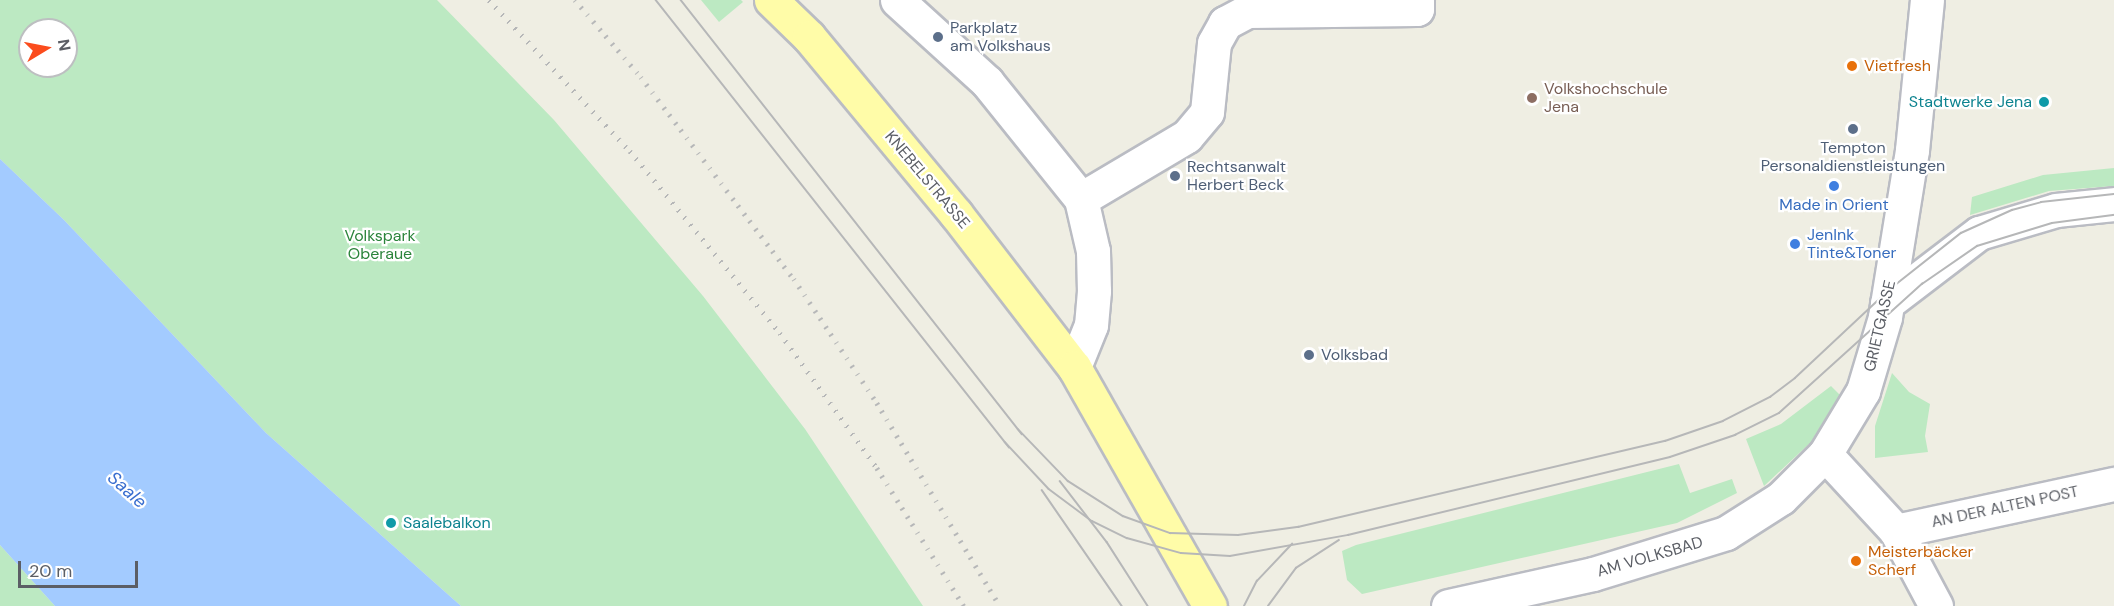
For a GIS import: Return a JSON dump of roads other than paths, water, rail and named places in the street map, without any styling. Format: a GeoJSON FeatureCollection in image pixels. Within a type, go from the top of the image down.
{"type":"FeatureCollection","features":[{"type":"Feature","properties":{"kind":"main road","name":"KNEBELSTRASSE"},"geometry":{"type":"LineString","coordinates":[[771,0],[809,37],[956,214],[1074,367],[1210,606]]}},
{"type":"Feature","properties":{"kind":"street"},"geometry":{"type":"LineString","coordinates":[[897,0],[987,82],[1081,199],[1093,251],[1094,291],[1092,325],[1074,367]]}},
{"type":"Feature","properties":{"kind":"street"},"geometry":{"type":"LineString","coordinates":[[1081,199],[1187,136],[1207,112],[1214,43],[1220,12],[1417,9],[1417,0]]}},
{"type":"Feature","properties":{"kind":"street","name":"GRIETGASSE"},"geometry":{"type":"LineString","coordinates":[[1825,454],[1863,391],[1873,365],[1887,303],[1912,150],[1927,0]]}},
{"type":"Feature","properties":{"kind":"street"},"geometry":{"type":"LineString","coordinates":[[1887,303],[1979,233],[2056,210],[2114,204]]}},
{"type":"Feature","properties":{"kind":"street"},"geometry":{"type":"LineString","coordinates":[[1825,454],[1896,531],[1936,606]]}},
{"type":"Feature","properties":{"kind":"street","name":"AM VOLKSBAD"},"geometry":{"type":"LineString","coordinates":[[1448,606],[1593,574],[1726,533],[1782,498],[1825,454]]}},
{"type":"Feature","properties":{"kind":"street","name":"AN DER ALTEN POST"},"geometry":{"type":"LineString","coordinates":[[1896,531],[2114,484]]}},
{"type":"Feature","properties":{"kind":"water","name":"Saale"},"geometry":{"type":"Polygon","coordinates":[[[0,159],[64,220],[266,433],[461,606],[55,606],[0,545],[0,159]]]}},
{"type":"Feature","properties":{"kind":"tram line"},"geometry":{"type":"LineString","coordinates":[[656,0],[1009,447]]}},
{"type":"Feature","properties":{"kind":"tram line"},"geometry":{"type":"LineString","coordinates":[[681,0],[1022,434]]}},
{"type":"Feature","properties":{"kind":"tram line"},"geometry":{"type":"LineString","coordinates":[[1018,429],[1068,481],[1123,516],[1170,533],[1238,535],[1298,527],[1665,441],[1723,421],[1770,397],[1795,378],[1890,289],[1961,233],[2012,210],[2041,202],[2114,194]]}},
{"type":"Feature","properties":{"kind":"tram line"},"geometry":{"type":"LineString","coordinates":[[1005,442],[1049,489],[1092,521],[1127,538],[1181,553],[1230,556],[1348,535],[1670,457],[1735,435],[1779,413],[1922,284],[1977,246],[2052,223],[2114,215]]}},
{"type":"Feature","properties":{"kind":"tram line"},"geometry":{"type":"LineString","coordinates":[[1060,481],[1107,542],[1148,606]]}},
{"type":"Feature","properties":{"kind":"tram line"},"geometry":{"type":"LineString","coordinates":[[1042,490],[1122,606]]}},
{"type":"Feature","properties":{"kind":"tram line"},"geometry":{"type":"LineString","coordinates":[[1268,606],[1296,568],[1339,540]]}},
{"type":"Feature","properties":{"kind":"tram line"},"geometry":{"type":"LineString","coordinates":[[1244,606],[1257,581],[1292,544]]}},
{"type":"Feature","properties":{"kind":"railway"},"geometry":{"type":"LineString","coordinates":[[489,0],[630,151],[780,333],[877,468],[964,606]]}},
{"type":"Feature","properties":{"kind":"railway"},"geometry":{"type":"LineString","coordinates":[[575,0],[641,77],[794,279],[877,403],[1000,606]]}},
{"type":"Feature","properties":{"kind":"place","name":"Parkplatz am Volkshaus"},"geometry":{"type":"Point","coordinates":[938,37]}},
{"type":"Feature","properties":{"kind":"place","name":"Vietfresh"},"geometry":{"type":"Point","coordinates":[1852,66]}},
{"type":"Feature","properties":{"kind":"place","name":"Volkshochschule Jena"},"geometry":{"type":"Point","coordinates":[1532,98]}},
{"type":"Feature","properties":{"kind":"place","name":"Stadtwerke Jena"},"geometry":{"type":"Point","coordinates":[2044,102]}},
{"type":"Feature","properties":{"kind":"place","name":"Tempton Personaldienstleistungen"},"geometry":{"type":"Point","coordinates":[1853,129]}},
{"type":"Feature","properties":{"kind":"place","name":"Rechtsanwalt Herbert Beck"},"geometry":{"type":"Point","coordinates":[1175,176]}},
{"type":"Feature","properties":{"kind":"place","name":"Made in Orient"},"geometry":{"type":"Point","coordinates":[1834,186]}},
{"type":"Feature","properties":{"kind":"place","name":"JenInk Tinte&Toner"},"geometry":{"type":"Point","coordinates":[1795,244]}},
{"type":"Feature","properties":{"kind":"place","name":"Volksbad"},"geometry":{"type":"Point","coordinates":[1309,355]}},
{"type":"Feature","properties":{"kind":"place","name":"Saalebalkon"},"geometry":{"type":"Point","coordinates":[391,523]}},
{"type":"Feature","properties":{"kind":"place","name":"Meisterbäcker Scherf"},"geometry":{"type":"Point","coordinates":[1856,561]}},
{"type":"Feature","properties":{"kind":"park label","name":"Volkspark Oberaue"},"geometry":{"type":"Point","coordinates":[380,245]}}]}
